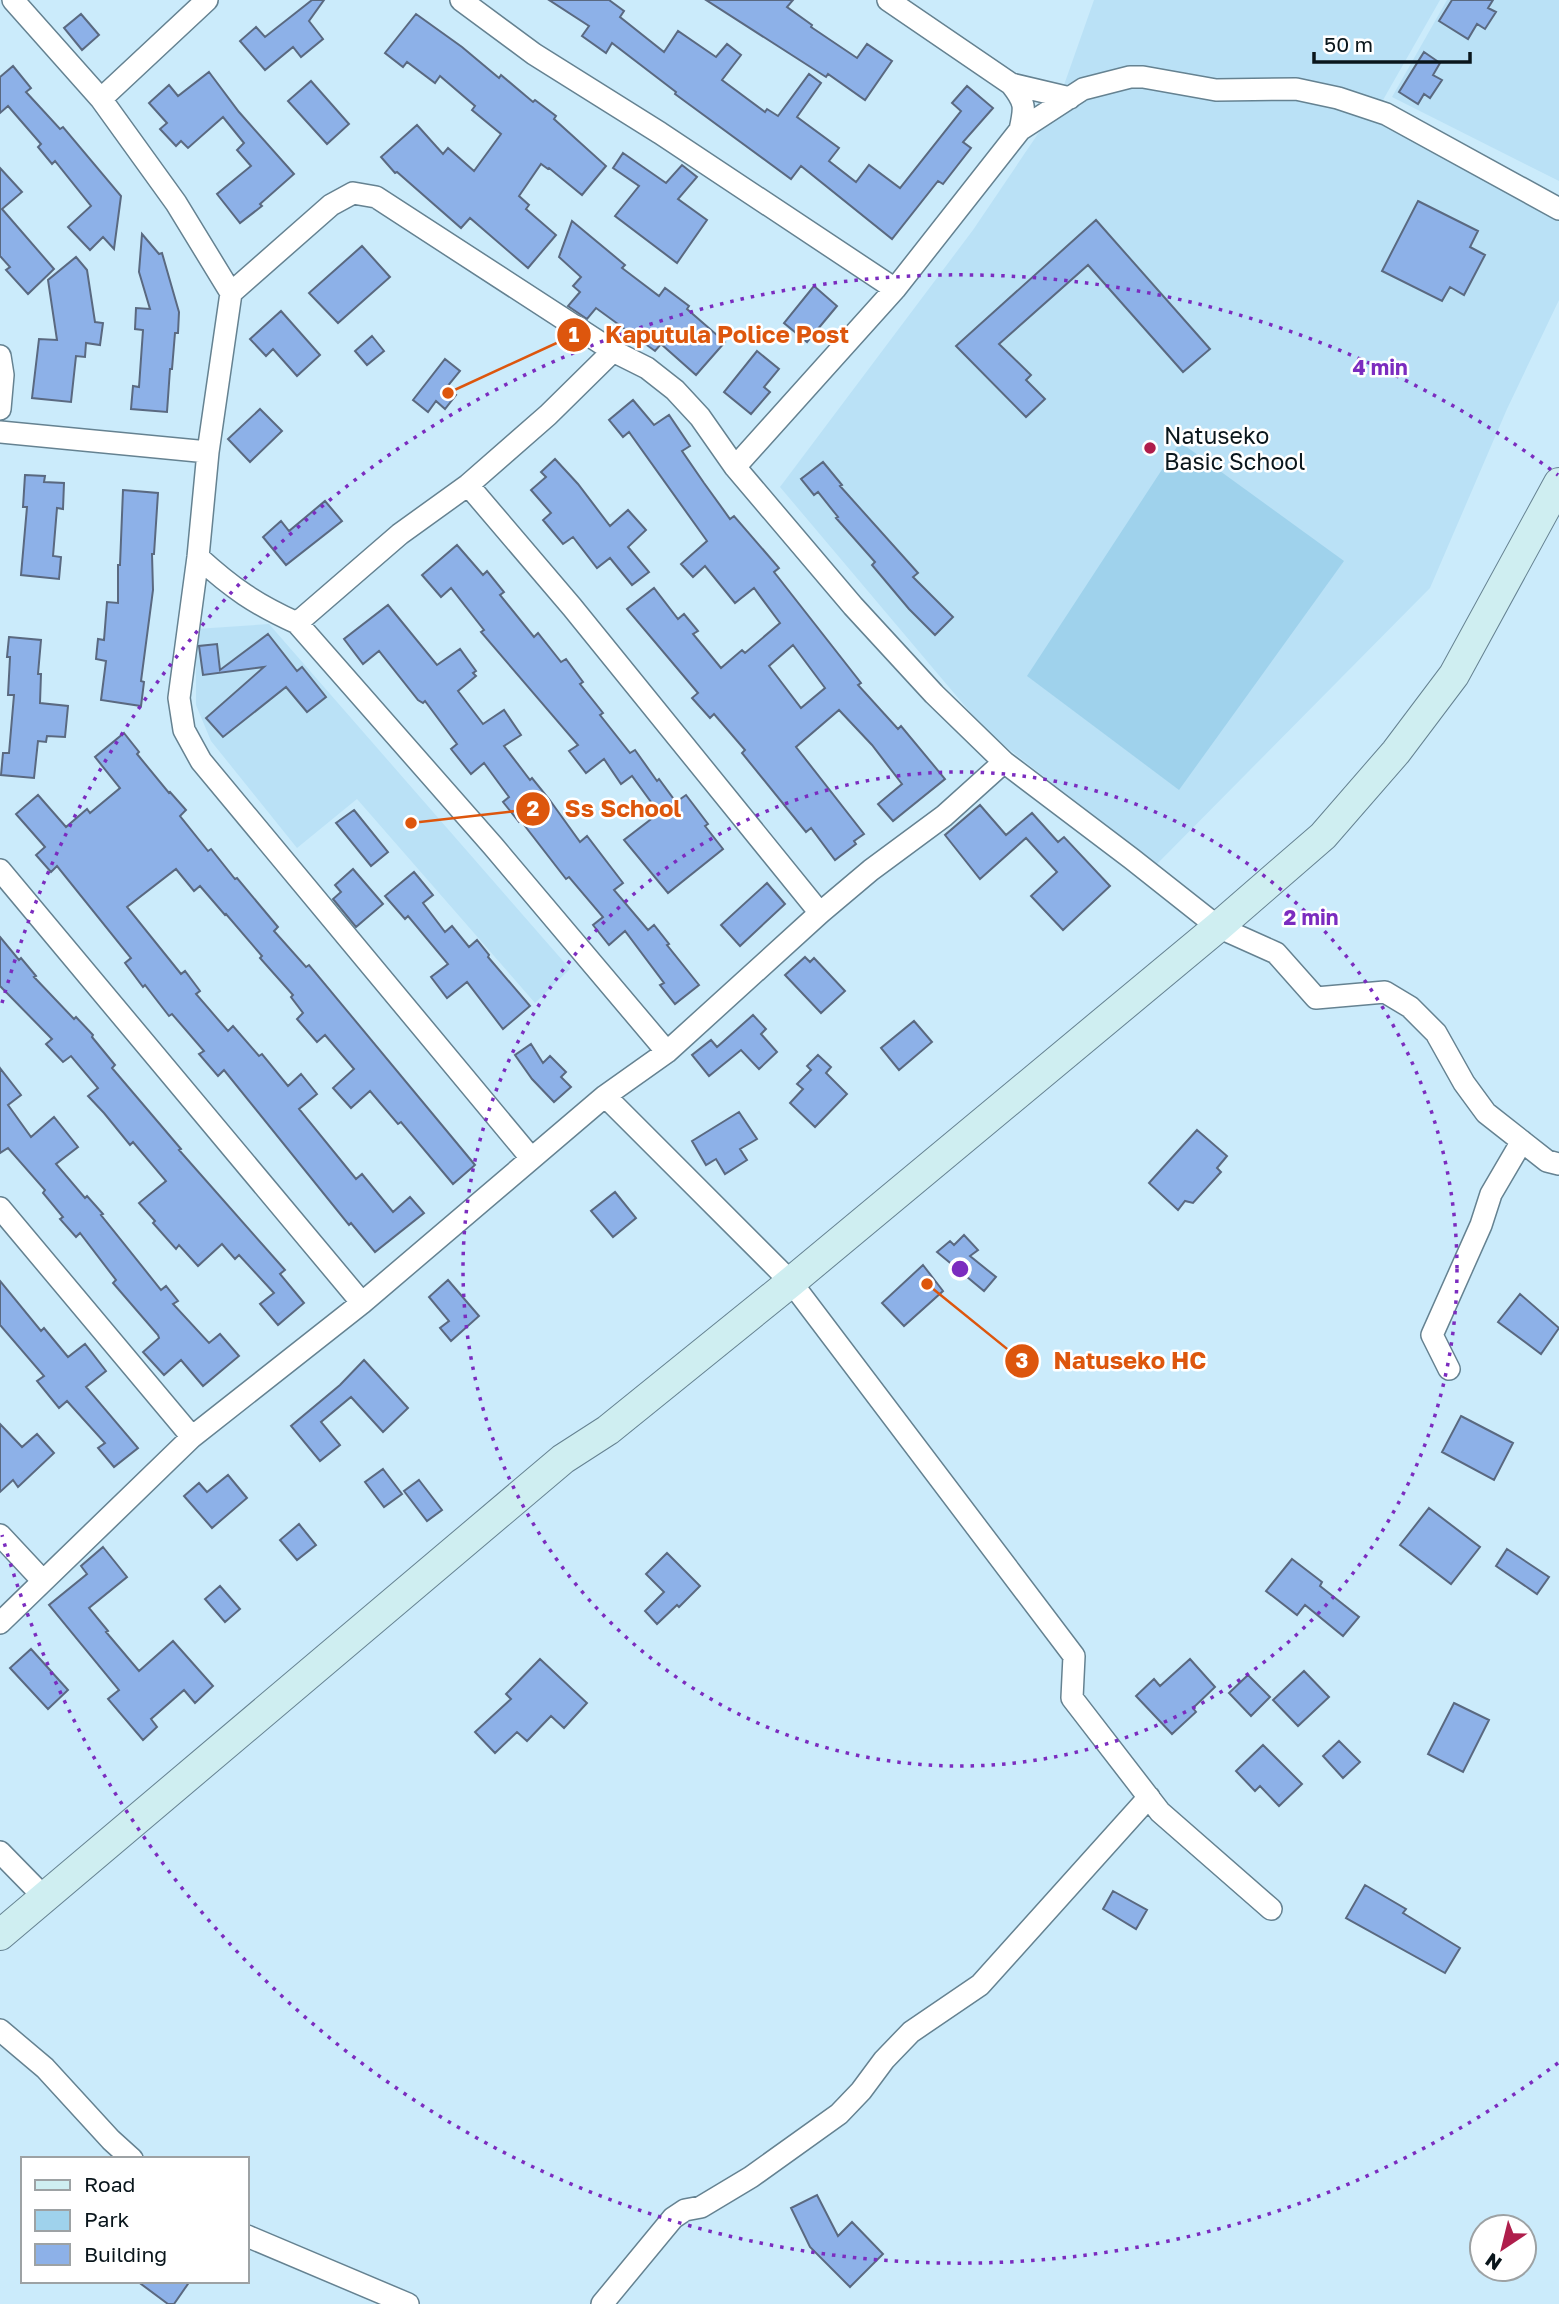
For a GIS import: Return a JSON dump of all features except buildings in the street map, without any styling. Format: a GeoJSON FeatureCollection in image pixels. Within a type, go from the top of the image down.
{"type":"FeatureCollection","features":[{"type":"Feature","properties":{"kind":"street"},"geometry":{"type":"LineString","coordinates":[[13,0],[101,99],[176,202],[231,293],[208,452],[198,557],[179,698],[184,730],[201,761],[531,1158]]}},
{"type":"Feature","properties":{"kind":"street"},"geometry":{"type":"LineString","coordinates":[[101,99],[207,0]]}},
{"type":"Feature","properties":{"kind":"street"},"geometry":{"type":"LineString","coordinates":[[461,0],[534,54],[660,133],[895,289]]}},
{"type":"Feature","properties":{"kind":"street"},"geometry":{"type":"LineString","coordinates":[[888,0],[1011,84],[1023,99],[1024,114],[1020,130]]}},
{"type":"Feature","properties":{"kind":"street"},"geometry":{"type":"LineString","coordinates":[[735,467],[895,289],[1020,130],[1070,97],[1094,85],[1143,77],[1216,90],[1296,89],[1338,98],[1386,114],[1559,209]]}},
{"type":"Feature","properties":{"kind":"street"},"geometry":{"type":"LineString","coordinates":[[1011,84],[1070,97]]}},
{"type":"Feature","properties":{"kind":"street"},"geometry":{"type":"LineString","coordinates":[[231,293],[331,205],[353,192],[376,197],[614,351],[647,369],[675,390],[700,417],[735,467],[853,606],[934,694],[1004,762],[1218,927],[1276,953],[1316,998],[1385,992],[1410,1007],[1436,1033],[1464,1083],[1486,1114],[1547,1161],[1559,1164]]}},
{"type":"Feature","properties":{"kind":"street"},"geometry":{"type":"LineString","coordinates":[[297,623],[379,551],[468,485],[548,415],[614,351]]}},
{"type":"Feature","properties":{"kind":"street"},"geometry":{"type":"LineString","coordinates":[[0,356],[3,375],[0,409]]}},
{"type":"Feature","properties":{"kind":"street"},"geometry":{"type":"LineString","coordinates":[[0,432],[208,452]]}},
{"type":"Feature","properties":{"kind":"street"},"geometry":{"type":"LineString","coordinates":[[0,1935],[563,1459],[608,1430],[791,1282],[1324,836],[1396,752],[1454,676],[1559,483]]}},
{"type":"Feature","properties":{"kind":"street"},"geometry":{"type":"LineString","coordinates":[[468,485],[589,627],[820,913]]}},
{"type":"Feature","properties":{"kind":"street"},"geometry":{"type":"LineString","coordinates":[[198,557],[230,586],[260,606],[297,623],[494,846],[667,1052]]}},
{"type":"Feature","properties":{"kind":"street"},"geometry":{"type":"LineString","coordinates":[[0,1623],[192,1437],[362,1303],[605,1096],[667,1052],[820,913],[944,816],[1004,762]]}},
{"type":"Feature","properties":{"kind":"street"},"geometry":{"type":"LineString","coordinates":[[0,870],[362,1303]]}},
{"type":"Feature","properties":{"kind":"street"},"geometry":{"type":"LineString","coordinates":[[605,1096],[791,1282],[1074,1656],[1072,1698],[1160,1812],[1271,1909]]}},
{"type":"Feature","properties":{"kind":"street"},"geometry":{"type":"LineString","coordinates":[[1449,1369],[1432,1335],[1481,1225],[1491,1194],[1522,1141]]}},
{"type":"Feature","properties":{"kind":"street"},"geometry":{"type":"LineString","coordinates":[[0,1208],[192,1437]]}},
{"type":"Feature","properties":{"kind":"street"},"geometry":{"type":"LineString","coordinates":[[0,1535],[43,1581]]}},
{"type":"Feature","properties":{"kind":"street"},"geometry":{"type":"LineString","coordinates":[[602,2304],[673,2218],[685,2210],[701,2207],[751,2177],[839,2113],[911,2032],[980,1985],[1149,1797]]}},
{"type":"Feature","properties":{"kind":"street"},"geometry":{"type":"LineString","coordinates":[[0,1852],[45,1898]]}},
{"type":"Feature","properties":{"kind":"street"},"geometry":{"type":"LineString","coordinates":[[0,2030],[46,2068],[130,2157]]}},
{"type":"Feature","properties":{"kind":"street"},"geometry":{"type":"LineString","coordinates":[[248,2236],[408,2304]]}},
{"type":"Feature","properties":{"kind":"shaded area","name":"Natuseko Basic School"},"geometry":{"type":"Polygon","coordinates":[[[1094,0],[1440,0],[1383,100],[1559,196],[1559,300],[1507,409],[1430,588],[1156,865],[986,731],[780,487],[973,230],[1050,116],[1094,0]]]}},
{"type":"Feature","properties":{"kind":"shaded area"},"geometry":{"type":"Polygon","coordinates":[[[1447,0],[1559,0],[1559,181],[1392,97],[1447,0]]]}},
{"type":"Feature","properties":{"kind":"shaded area"},"geometry":{"type":"Polygon","coordinates":[[[269,624],[570,969],[535,1003],[357,799],[297,848],[211,741],[196,705],[196,629],[269,624]]]}},
{"type":"Feature","properties":{"kind":"green space"},"geometry":{"type":"Polygon","coordinates":[[[1180,442],[1344,561],[1179,790],[1027,676],[1180,442]]]}},
{"type":"Feature","properties":{"kind":"place","name":"Kaputula Police Post"},"geometry":{"type":"Point","coordinates":[448,393]}},
{"type":"Feature","properties":{"kind":"place","name":"Natuseko Basic School"},"geometry":{"type":"Point","coordinates":[1150,448]}},
{"type":"Feature","properties":{"kind":"place","name":"Ss School"},"geometry":{"type":"Point","coordinates":[411,823]}},
{"type":"Feature","properties":{"kind":"place","name":"Natuseko HC"},"geometry":{"type":"Point","coordinates":[927,1284]}}]}
